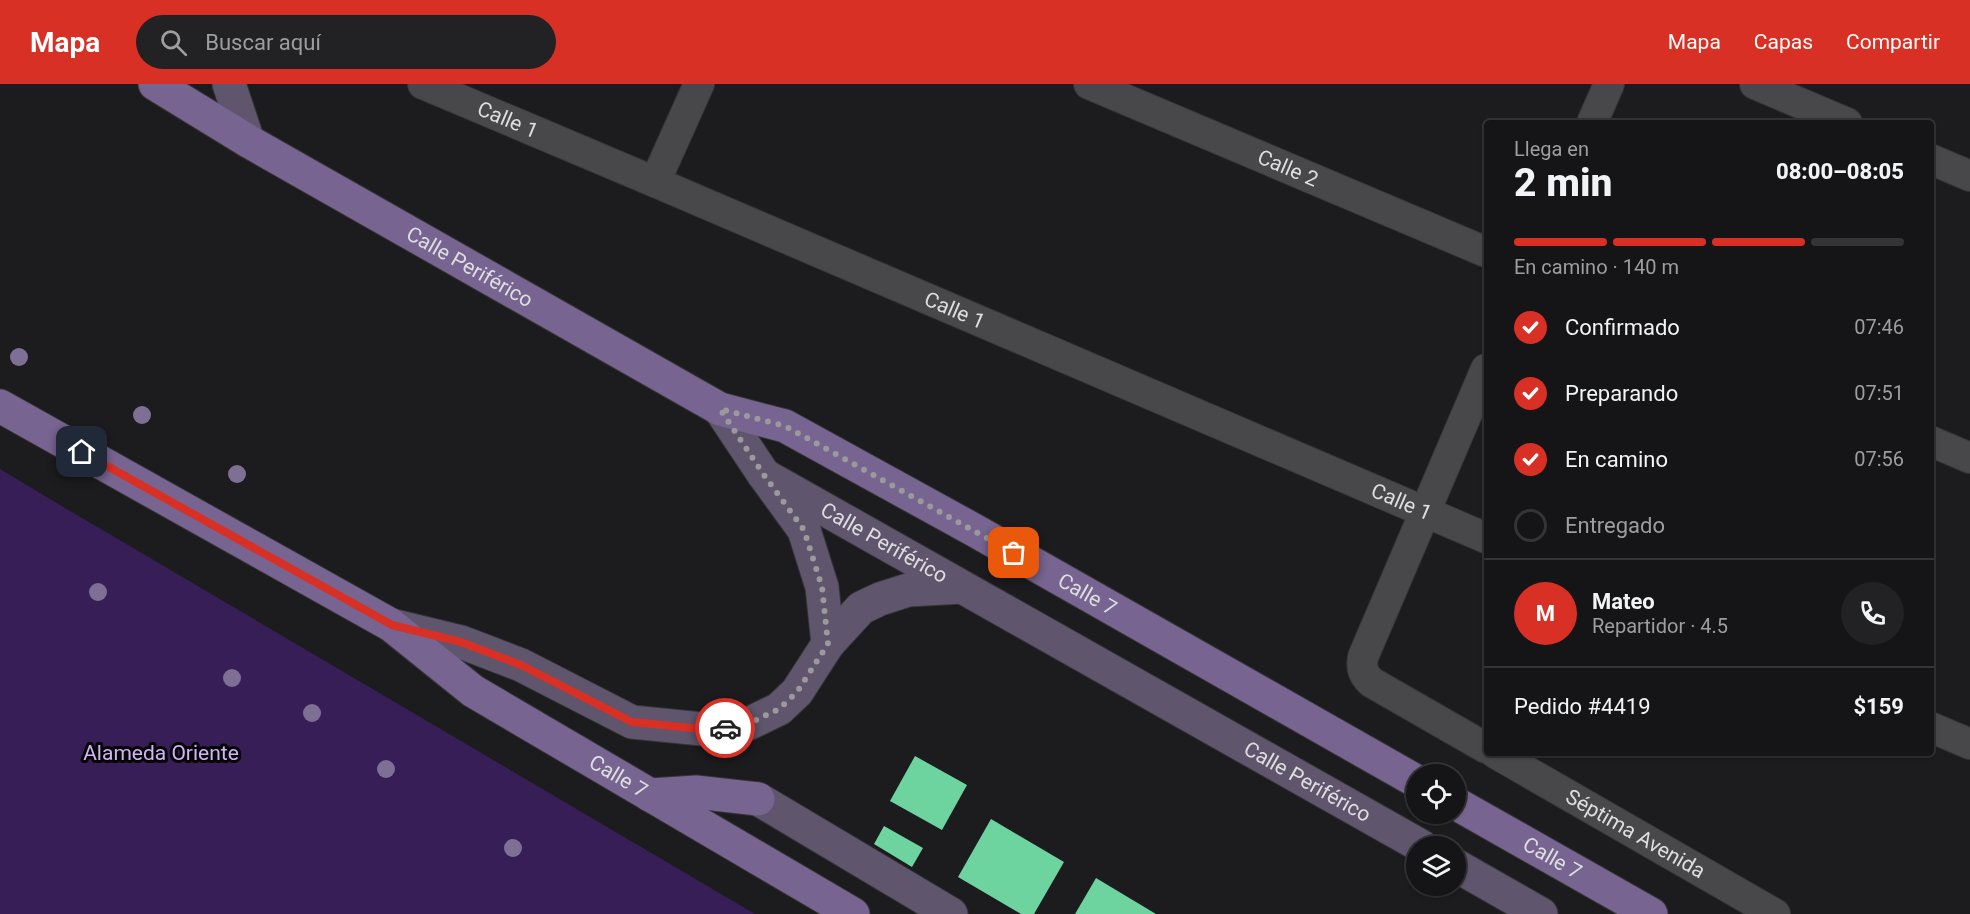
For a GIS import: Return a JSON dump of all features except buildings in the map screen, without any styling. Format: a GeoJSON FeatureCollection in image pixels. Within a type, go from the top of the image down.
{"type":"FeatureCollection","features":[{"type":"Feature","properties":{"kind":"main road","name":"Calle Periférico"},"geometry":{"type":"LineString","coordinates":[[155,84],[248,141],[720,409],[764,475],[1406,838]]}},
{"type":"Feature","properties":{"kind":"main road"},"geometry":{"type":"LineString","coordinates":[[229,84],[248,141]]}},
{"type":"Feature","properties":{"kind":"main road"},"geometry":{"type":"LineString","coordinates":[[0,406],[392,625],[461,642],[521,665],[632,722],[712,730],[748,724],[779,709],[797,692],[828,644],[861,608],[908,590],[962,587]]}},
{"type":"Feature","properties":{"kind":"main road","name":"Calle 7"},"geometry":{"type":"LineString","coordinates":[[720,409],[785,426],[974,530],[1406,775]]}},
{"type":"Feature","properties":{"kind":"main road"},"geometry":{"type":"LineString","coordinates":[[764,475],[804,530],[822,587],[828,644]]}},
{"type":"Feature","properties":{"kind":"main road","name":"Calle 7"},"geometry":{"type":"LineString","coordinates":[[392,625],[473,691],[853,914]]}},
{"type":"Feature","properties":{"kind":"main road"},"geometry":{"type":"LineString","coordinates":[[650,795],[696,792],[758,799],[951,914]]}},
{"type":"Feature","properties":{"kind":"main road","name":"Calle 7"},"geometry":{"type":"LineString","coordinates":[[1466,809],[1651,914]]}},
{"type":"Feature","properties":{"kind":"main road"},"geometry":{"type":"LineString","coordinates":[[1466,871],[1541,914]]}},
{"type":"Feature","properties":{"kind":"street","name":"Calle 1"},"geometry":{"type":"LineString","coordinates":[[423,84],[1484,537]]}},
{"type":"Feature","properties":{"kind":"street"},"geometry":{"type":"LineString","coordinates":[[656,182],[699,84]]}},
{"type":"Feature","properties":{"kind":"street","name":"Calle 2"},"geometry":{"type":"LineString","coordinates":[[1089,84],[1484,251]]}},
{"type":"Feature","properties":{"kind":"street"},"geometry":{"type":"LineString","coordinates":[[1593,120],[1609,84]]}},
{"type":"Feature","properties":{"kind":"street"},"geometry":{"type":"LineString","coordinates":[[1755,84],[1840,120]]}},
{"type":"Feature","properties":{"kind":"street"},"geometry":{"type":"LineString","coordinates":[[1934,161],[1970,176]]}},
{"type":"Feature","properties":{"kind":"street"},"geometry":{"type":"LineString","coordinates":[[1484,374],[1361,666],[1365,676],[1371,682],[1484,747]]}},
{"type":"Feature","properties":{"kind":"street"},"geometry":{"type":"LineString","coordinates":[[1934,443],[1970,458]]}},
{"type":"Feature","properties":{"kind":"street"},"geometry":{"type":"LineString","coordinates":[[1934,729],[1970,744]]}},
{"type":"Feature","properties":{"kind":"street","name":"Séptima Avenida"},"geometry":{"type":"LineString","coordinates":[[1500,756],[1775,914]]}},
{"type":"Feature","properties":{"kind":"green space","name":"Alameda Oriente"},"geometry":{"type":"Polygon","coordinates":[[[0,469],[60,505],[755,914],[0,914],[0,469]]]}},
{"type":"Feature","properties":{"kind":"way so far"},"geometry":{"type":"LineString","coordinates":[[725,728],[748,724],[779,709],[797,692],[828,644],[822,587],[804,530],[720,409],[785,426],[1014,553]]}},
{"type":"Feature","properties":{"kind":"route"},"geometry":{"type":"LineString","coordinates":[[82,452],[392,625],[461,642],[521,665],[632,722],[712,730],[725,728]]}}]}
